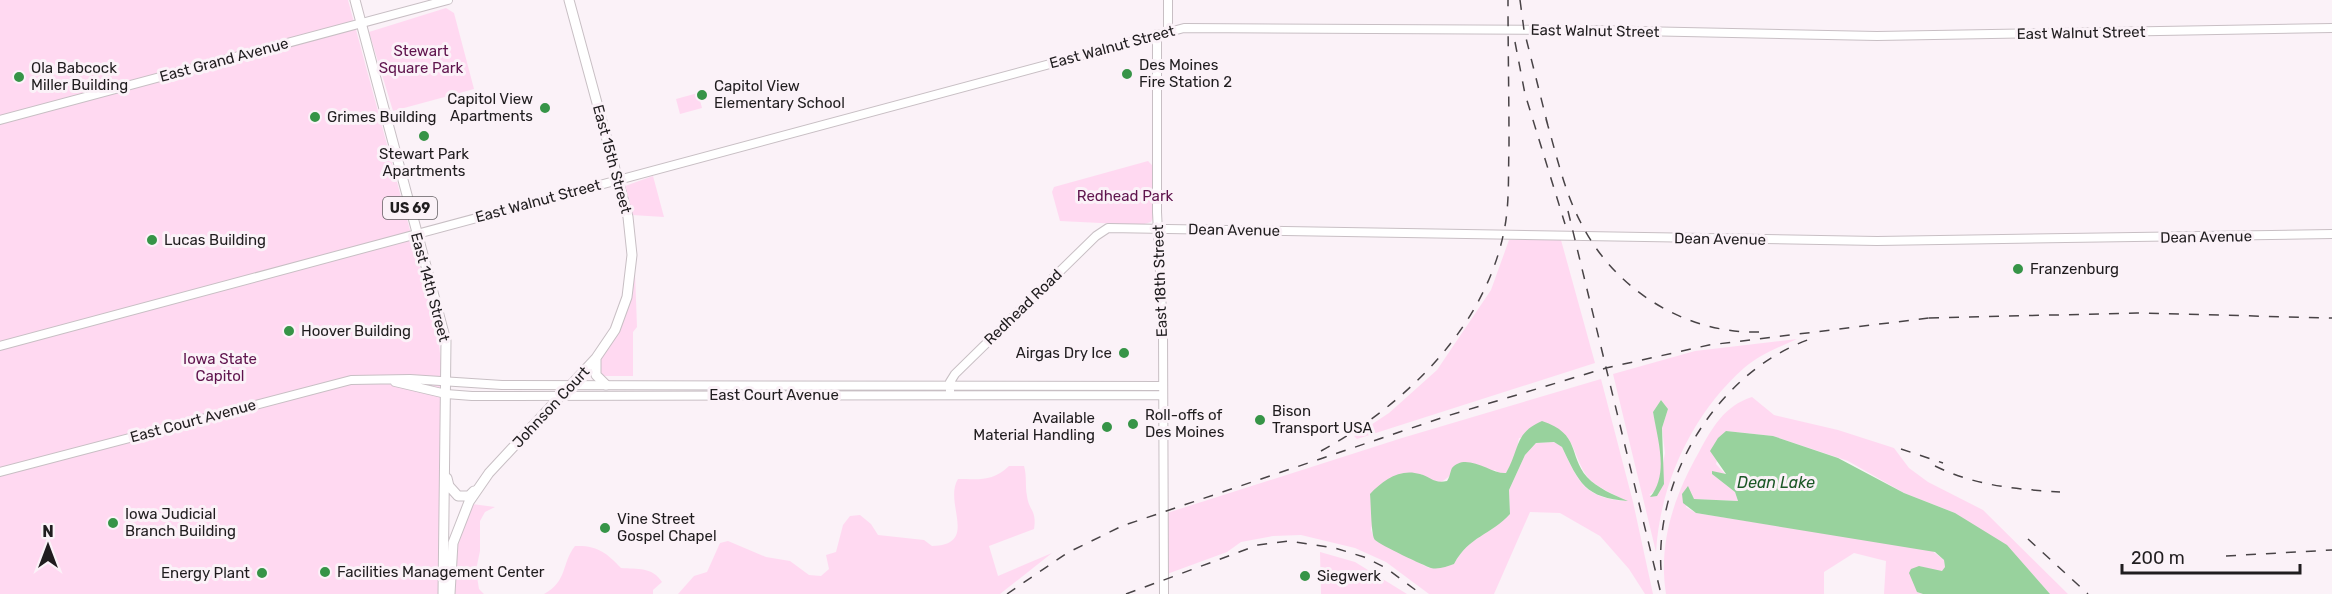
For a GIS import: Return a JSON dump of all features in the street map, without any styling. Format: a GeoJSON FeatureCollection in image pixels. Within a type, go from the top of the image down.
{"type":"FeatureCollection","features":[{"type":"Feature","properties":{"kind":"main road","name":"East 14th Street"},"geometry":{"type":"LineString","coordinates":[[355,0],[443,327],[447,382],[445,473]]}},
{"type":"Feature","properties":{"kind":"main road","name":"East Grand Avenue"},"geometry":{"type":"LineString","coordinates":[[0,120],[448,0]]}},
{"type":"Feature","properties":{"kind":"main road","name":"East 15th Street"},"geometry":{"type":"LineString","coordinates":[[569,0],[628,217],[632,255],[627,297],[619,320]]}},
{"type":"Feature","properties":{"kind":"main road","name":"Johnson Court"},"geometry":{"type":"LineString","coordinates":[[450,594],[453,543],[462,515],[477,488],[596,358],[619,320]]}},
{"type":"Feature","properties":{"kind":"main road"},"geometry":{"type":"LineString","coordinates":[[596,358],[596,375],[606,385]]}},
{"type":"Feature","properties":{"kind":"main road"},"geometry":{"type":"LineString","coordinates":[[445,473],[449,486],[458,496],[469,496],[477,488]]}},
{"type":"Feature","properties":{"kind":"main road","name":"US 69"},"geometry":{"type":"LineString","coordinates":[[443,594],[445,473]]}},
{"type":"Feature","properties":{"kind":"street"},"geometry":{"type":"LineString","coordinates":[[1168,0],[1168,31]]}},
{"type":"Feature","properties":{"kind":"street","name":"East Walnut Street"},"geometry":{"type":"LineString","coordinates":[[0,346],[1168,31],[1204,27],[1877,36],[2332,28]]}},
{"type":"Feature","properties":{"kind":"street","name":"East 18th Street"},"geometry":{"type":"LineString","coordinates":[[1157,34],[1164,594]]}},
{"type":"Feature","properties":{"kind":"street","name":"Dean Avenue"},"geometry":{"type":"LineString","coordinates":[[1108,228],[1877,241],[2332,234]]}},
{"type":"Feature","properties":{"kind":"street","name":"Redhead Road"},"geometry":{"type":"LineString","coordinates":[[950,385],[955,374],[1096,236],[1108,228]]}},
{"type":"Feature","properties":{"kind":"street","name":"East Court Avenue"},"geometry":{"type":"LineString","coordinates":[[388,380],[446,394],[561,396],[1163,395]]}},
{"type":"Feature","properties":{"kind":"street","name":"East Court Avenue"},"geometry":{"type":"LineString","coordinates":[[0,472],[346,381],[606,385],[1163,386]]}},
{"type":"Feature","properties":{"kind":"street"},"geometry":{"type":"LineString","coordinates":[[950,385],[950,394]]}},
{"type":"Feature","properties":{"kind":"green space","name":"Iowa State Capitol"},"geometry":{"type":"Polygon","coordinates":[[[0,0],[348,0],[438,334],[441,363],[438,594],[0,594],[0,0]]]}},
{"type":"Feature","properties":{"kind":"green space","name":"Stewart Square Park"},"geometry":{"type":"Polygon","coordinates":[[[446,8],[454,13],[474,89],[393,111],[369,32],[446,8]]]}},
{"type":"Feature","properties":{"kind":"green space"},"geometry":{"type":"Polygon","coordinates":[[[698,93],[702,108],[680,114],[676,99],[698,93]]]}},
{"type":"Feature","properties":{"kind":"green space","name":"Redhead Park"},"geometry":{"type":"Polygon","coordinates":[[[1148,161],[1153,166],[1153,218],[1151,222],[1141,225],[1060,221],[1052,192],[1054,187],[1148,161]]]}},
{"type":"Feature","properties":{"kind":"green space"},"geometry":{"type":"Polygon","coordinates":[[[653,176],[664,217],[632,215],[625,186],[653,176]]]}},
{"type":"Feature","properties":{"kind":"green space"},"geometry":{"type":"Polygon","coordinates":[[[1509,240],[1561,240],[1595,363],[1357,439],[1354,436],[1389,413],[1437,370],[1491,290],[1509,240]]]}},
{"type":"Feature","properties":{"kind":"green space"},"geometry":{"type":"Polygon","coordinates":[[[635,273],[637,327],[633,332],[633,376],[600,376],[598,363],[615,336],[635,273]]]}},
{"type":"Feature","properties":{"kind":"green space"},"geometry":{"type":"Polygon","coordinates":[[[1797,339],[1763,355],[1744,368],[1725,386],[1694,429],[1672,476],[1664,501],[1656,552],[1613,374],[1695,351],[1797,339]],[[1661,400],[1653,412],[1661,469],[1656,489],[1649,495],[1657,496],[1665,453],[1662,428],[1668,409],[1661,400]]]}},
{"type":"Feature","properties":{"kind":"green space"},"geometry":{"type":"Polygon","coordinates":[[[1601,379],[1633,502],[1653,594],[1645,594],[1629,569],[1600,536],[1560,513],[1530,512],[1494,594],[1429,594],[1386,562],[1355,548],[1301,535],[1273,536],[1241,542],[1227,552],[1167,574],[1167,513],[1402,438],[1601,379]],[[1566,436],[1519,438],[1515,458],[1506,473],[1500,474],[1495,470],[1450,476],[1440,483],[1431,481],[1421,474],[1374,516],[1371,530],[1375,540],[1429,568],[1454,564],[1466,548],[1510,514],[1509,490],[1525,455],[1536,443],[1554,442],[1562,447],[1578,478],[1591,492],[1625,501],[1590,480],[1566,436]]]}},
{"type":"Feature","properties":{"kind":"green space"},"geometry":{"type":"Polygon","coordinates":[[[1752,397],[1774,415],[1838,430],[1894,448],[1909,468],[1928,482],[1983,510],[2068,594],[2050,594],[2011,550],[1955,513],[1904,493],[1848,461],[1773,436],[1726,431],[1716,464],[1726,475],[1712,474],[1735,492],[1738,501],[1693,499],[1691,492],[1686,507],[1696,513],[1931,550],[1944,560],[1945,567],[1942,572],[1919,566],[1917,592],[1923,594],[1884,594],[1886,561],[1854,553],[1824,572],[1824,594],[1666,594],[1664,556],[1666,538],[1682,486],[1714,426],[1726,412],[1752,397]]]}},
{"type":"Feature","properties":{"kind":"green space"},"geometry":{"type":"Polygon","coordinates":[[[1009,466],[1024,466],[1027,496],[1035,523],[1034,529],[989,546],[998,576],[1052,553],[1000,594],[678,594],[694,576],[707,572],[720,543],[728,541],[766,557],[790,561],[809,575],[821,576],[829,569],[826,555],[836,552],[843,525],[850,516],[860,515],[871,524],[878,535],[924,540],[932,546],[946,544],[954,538],[957,531],[954,499],[958,479],[991,477],[1009,466]]]}},
{"type":"Feature","properties":{"kind":"green space"},"geometry":{"type":"Polygon","coordinates":[[[472,504],[495,507],[485,512],[480,521],[480,551],[476,570],[479,589],[484,594],[454,594],[458,544],[472,504]]]}},
{"type":"Feature","properties":{"kind":"green space"},"geometry":{"type":"Polygon","coordinates":[[[575,546],[596,549],[606,554],[621,568],[649,571],[662,582],[653,590],[653,594],[544,594],[552,589],[561,578],[575,546]]]}},
{"type":"Feature","properties":{"kind":"green space"},"geometry":{"type":"Polygon","coordinates":[[[1320,552],[1355,562],[1407,594],[1321,594],[1320,552]]]}},
{"type":"Feature","properties":{"kind":"water"},"geometry":{"type":"Polygon","coordinates":[[[1661,400],[1668,409],[1662,428],[1664,484],[1657,496],[1650,497],[1656,488],[1661,468],[1653,412],[1661,400]]]}},
{"type":"Feature","properties":{"kind":"water"},"geometry":{"type":"Polygon","coordinates":[[[1542,421],[1563,432],[1572,446],[1581,469],[1591,481],[1628,501],[1593,492],[1579,479],[1562,447],[1554,442],[1536,443],[1525,455],[1509,490],[1510,514],[1466,547],[1454,564],[1431,568],[1375,540],[1370,494],[1380,484],[1392,476],[1406,473],[1424,475],[1436,481],[1447,481],[1452,468],[1458,463],[1465,462],[1506,473],[1522,436],[1542,421]]]}},
{"type":"Feature","properties":{"kind":"water","name":"Dean Lake"},"geometry":{"type":"Polygon","coordinates":[[[1726,431],[1773,436],[1838,458],[1904,493],[1955,513],[2007,545],[2050,594],[1923,594],[1917,592],[1909,573],[1911,569],[1919,566],[1942,571],[1945,567],[1944,560],[1935,552],[1696,513],[1683,503],[1682,494],[1688,486],[1694,499],[1738,501],[1735,492],[1712,474],[1712,471],[1726,474],[1710,451],[1718,438],[1726,431]]]}},
{"type":"Feature","properties":{"kind":"railway"},"geometry":{"type":"LineString","coordinates":[[1321,451],[1352,433],[1381,412],[1435,362],[1458,334],[1493,271],[1503,236],[1508,202],[1508,0]]}},
{"type":"Feature","properties":{"kind":"railway"},"geometry":{"type":"LineString","coordinates":[[1520,0],[1524,30],[1548,126]]}},
{"type":"Feature","properties":{"kind":"railway"},"geometry":{"type":"LineString","coordinates":[[1515,42],[1525,94],[1565,224]]}},
{"type":"Feature","properties":{"kind":"railway"},"geometry":{"type":"LineString","coordinates":[[1546,119],[1575,211],[1595,247],[1612,268],[1632,287],[1679,316],[1731,331],[1759,332]]}},
{"type":"Feature","properties":{"kind":"railway"},"geometry":{"type":"LineString","coordinates":[[1568,211],[1661,594]]}},
{"type":"Feature","properties":{"kind":"railway"},"geometry":{"type":"LineString","coordinates":[[1929,318],[2137,313],[2332,318]]}},
{"type":"Feature","properties":{"kind":"railway"},"geometry":{"type":"LineString","coordinates":[[1007,594],[1067,553],[1122,526],[1447,416],[1606,368],[1709,345],[1937,317]]}},
{"type":"Feature","properties":{"kind":"railway"},"geometry":{"type":"LineString","coordinates":[[1661,570],[1662,533],[1669,497],[1682,462],[1700,429],[1723,399],[1750,374],[1780,353],[1813,338]]}},
{"type":"Feature","properties":{"kind":"railway"},"geometry":{"type":"LineString","coordinates":[[1901,449],[1943,463]]}},
{"type":"Feature","properties":{"kind":"railway"},"geometry":{"type":"LineString","coordinates":[[1935,466],[1981,482],[2011,488],[2060,492]]}},
{"type":"Feature","properties":{"kind":"railway"},"geometry":{"type":"LineString","coordinates":[[2028,539],[2088,594]]}},
{"type":"Feature","properties":{"kind":"railway"},"geometry":{"type":"LineString","coordinates":[[1126,594],[1258,545],[1289,541],[1335,548],[1364,557],[1386,568],[1421,594]]}},
{"type":"Feature","properties":{"kind":"railway"},"geometry":{"type":"LineString","coordinates":[[2226,556],[2332,550]]}},
{"type":"Feature","properties":{"kind":"place","name":"Des Moines Fire Station 2"},"geometry":{"type":"Point","coordinates":[1127,74]}},
{"type":"Feature","properties":{"kind":"place","name":"Ola Babcock Miller Building"},"geometry":{"type":"Point","coordinates":[19,77]}},
{"type":"Feature","properties":{"kind":"place","name":"Capitol View Elementary School"},"geometry":{"type":"Point","coordinates":[702,95]}},
{"type":"Feature","properties":{"kind":"place","name":"Capitol View Apartments"},"geometry":{"type":"Point","coordinates":[545,108]}},
{"type":"Feature","properties":{"kind":"place","name":"Grimes Building"},"geometry":{"type":"Point","coordinates":[315,117]}},
{"type":"Feature","properties":{"kind":"place","name":"Stewart Park Apartments"},"geometry":{"type":"Point","coordinates":[424,136]}},
{"type":"Feature","properties":{"kind":"place","name":"Lucas Building"},"geometry":{"type":"Point","coordinates":[152,240]}},
{"type":"Feature","properties":{"kind":"place","name":"Franzenburg"},"geometry":{"type":"Point","coordinates":[2018,269]}},
{"type":"Feature","properties":{"kind":"place","name":"Hoover Building"},"geometry":{"type":"Point","coordinates":[289,331]}},
{"type":"Feature","properties":{"kind":"place","name":"Airgas Dry Ice"},"geometry":{"type":"Point","coordinates":[1124,353]}},
{"type":"Feature","properties":{"kind":"place","name":"Bison Transport USA"},"geometry":{"type":"Point","coordinates":[1260,420]}},
{"type":"Feature","properties":{"kind":"place","name":"Roll-offs of Des Moines"},"geometry":{"type":"Point","coordinates":[1133,424]}},
{"type":"Feature","properties":{"kind":"place","name":"Available Material Handling"},"geometry":{"type":"Point","coordinates":[1107,427]}},
{"type":"Feature","properties":{"kind":"place","name":"Iowa Judicial Branch Building"},"geometry":{"type":"Point","coordinates":[113,523]}},
{"type":"Feature","properties":{"kind":"place","name":"Vine Street Gospel Chapel"},"geometry":{"type":"Point","coordinates":[605,528]}},
{"type":"Feature","properties":{"kind":"place","name":"Facilities Management Center"},"geometry":{"type":"Point","coordinates":[325,572]}},
{"type":"Feature","properties":{"kind":"place","name":"Energy Plant"},"geometry":{"type":"Point","coordinates":[262,573]}},
{"type":"Feature","properties":{"kind":"place","name":"Siegwerk"},"geometry":{"type":"Point","coordinates":[1305,576]}}]}
